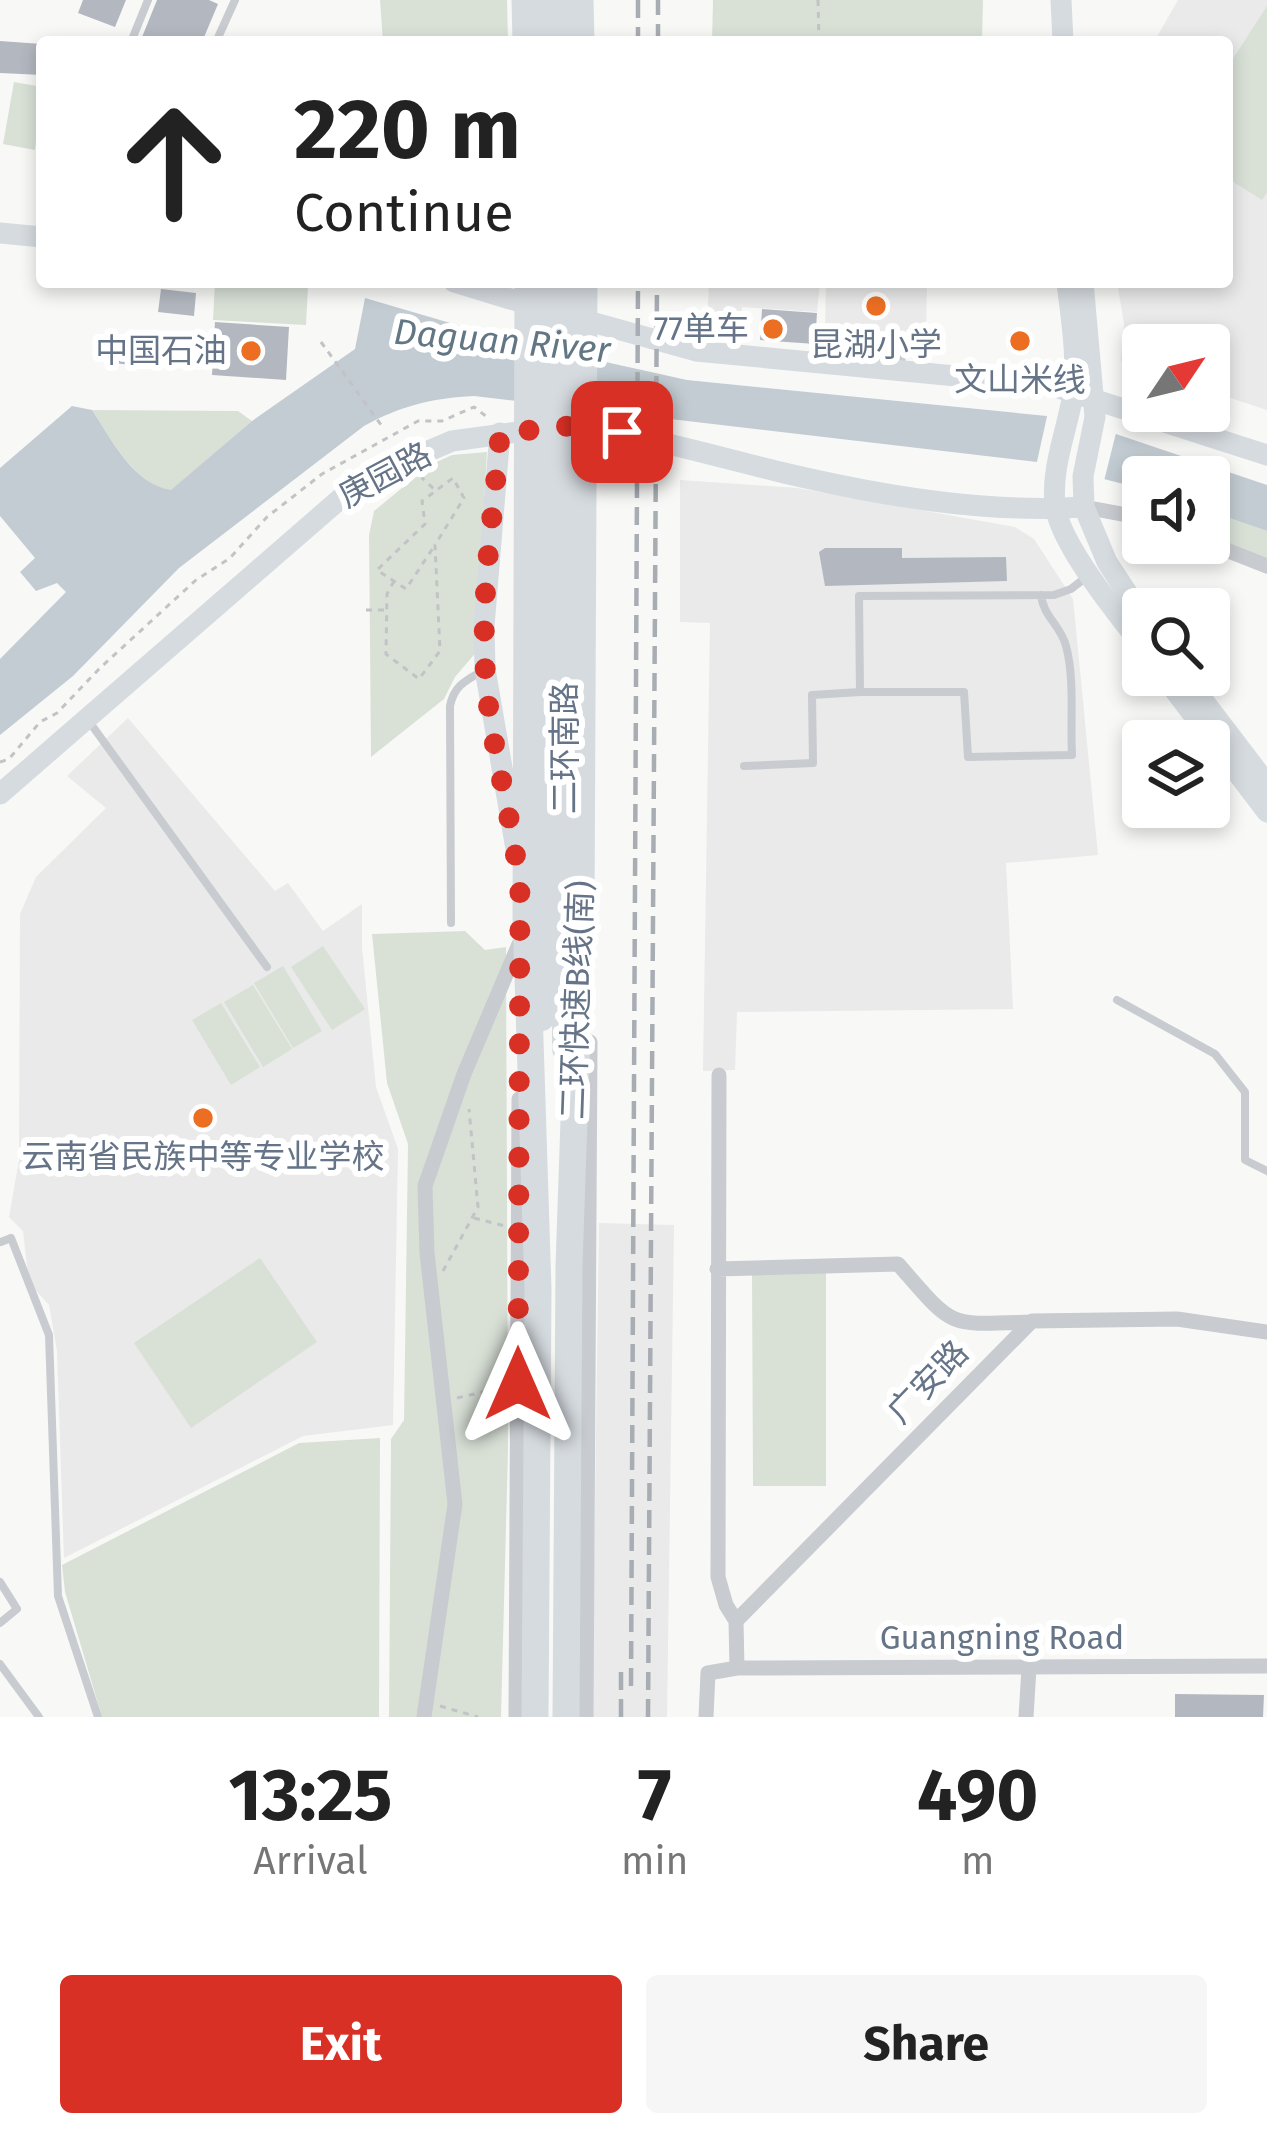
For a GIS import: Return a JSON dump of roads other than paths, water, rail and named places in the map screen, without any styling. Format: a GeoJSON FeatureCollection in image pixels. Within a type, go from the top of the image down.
{"type":"FeatureCollection","features":[{"type":"Feature","properties":{"kind":"highway"},"geometry":{"type":"LineString","coordinates":[[525,0],[526,36]]}},
{"type":"Feature","properties":{"kind":"highway"},"geometry":{"type":"LineString","coordinates":[[580,0],[581,36]]}},
{"type":"Feature","properties":{"kind":"highway"},"geometry":{"type":"LineString","coordinates":[[528,288],[526,932],[538,1289],[537,1717]]}},
{"type":"Feature","properties":{"kind":"highway","name":"二环快速B线(南)"},"geometry":{"type":"LineString","coordinates":[[564,1717],[568,1289],[581,891],[584,288]]}},
{"type":"Feature","properties":{"kind":"main road"},"geometry":{"type":"LineString","coordinates":[[542,0],[543,36]]}},
{"type":"Feature","properties":{"kind":"main road"},"geometry":{"type":"LineString","coordinates":[[563,0],[565,36]]}},
{"type":"Feature","properties":{"kind":"main road","name":"二环南路"},"geometry":{"type":"LineString","coordinates":[[545,288],[555,460],[564,1717]]}},
{"type":"Feature","properties":{"kind":"main road","name":"二环南路"},"geometry":{"type":"LineString","coordinates":[[555,460],[567,288]]}},
{"type":"Feature","properties":{"kind":"main road","name":"二环南路"},"geometry":{"type":"LineString","coordinates":[[537,1717],[555,623]]}},
{"type":"Feature","properties":{"kind":"street"},"geometry":{"type":"LineString","coordinates":[[1047,0],[1049,36]]}},
{"type":"Feature","properties":{"kind":"street"},"geometry":{"type":"LineString","coordinates":[[1061,0],[1063,36]]}},
{"type":"Feature","properties":{"kind":"street"},"geometry":{"type":"LineString","coordinates":[[0,233],[36,236]]}},
{"type":"Feature","properties":{"kind":"street"},"geometry":{"type":"LineString","coordinates":[[475,288],[696,351],[900,369],[1122,402]]}},
{"type":"Feature","properties":{"kind":"street"},"geometry":{"type":"LineString","coordinates":[[1068,288],[1074,346],[1093,426],[1084,507],[1107,562],[1124,588]]}},
{"type":"Feature","properties":{"kind":"street"},"geometry":{"type":"LineString","coordinates":[[1083,288],[1084,393],[1068,417],[1055,470],[1055,509],[1090,574],[1122,618]]}},
{"type":"Feature","properties":{"kind":"street","name":"庚园路"},"geometry":{"type":"LineString","coordinates":[[0,794],[363,479],[452,441],[564,426],[622,432],[808,477],[998,507],[1084,507]]}},
{"type":"Feature","properties":{"kind":"street"},"geometry":{"type":"LineString","coordinates":[[1223,432],[1267,455]]}},
{"type":"Feature","properties":{"kind":"street"},"geometry":{"type":"LineString","coordinates":[[500,434],[484,626],[485,669],[520,894],[516,1717]]}},
{"type":"Feature","properties":{"kind":"street"},"geometry":{"type":"LineString","coordinates":[[1084,507],[1122,514]]}},
{"type":"Feature","properties":{"kind":"street"},"geometry":{"type":"LineString","coordinates":[[1230,551],[1267,566]]}},
{"type":"Feature","properties":{"kind":"street"},"geometry":{"type":"LineString","coordinates":[[520,894],[555,623]]}},
{"type":"Feature","properties":{"kind":"street"},"geometry":{"type":"LineString","coordinates":[[555,623],[582,764],[590,893],[586,1717]]}},
{"type":"Feature","properties":{"kind":"street"},"geometry":{"type":"LineString","coordinates":[[1179,696],[1267,812]]}},
{"type":"Feature","properties":{"kind":"street"},"geometry":{"type":"LineString","coordinates":[[1200,696],[1267,784]]}},
{"type":"Feature","properties":{"kind":"street"},"geometry":{"type":"LineString","coordinates":[[425,1710],[454,1504],[424,1186],[464,1074],[520,942]]}},
{"type":"Feature","properties":{"kind":"street"},"geometry":{"type":"LineString","coordinates":[[706,1717],[707,1673],[737,1667],[736,1621],[718,1577],[719,1075]]}},
{"type":"Feature","properties":{"kind":"street"},"geometry":{"type":"LineString","coordinates":[[717,1269],[898,1264],[945,1317],[964,1324],[1177,1319],[1267,1332]]}},
{"type":"Feature","properties":{"kind":"street","name":"广安路"},"geometry":{"type":"LineString","coordinates":[[736,1621],[1032,1322]]}},
{"type":"Feature","properties":{"kind":"street","name":"Guangning Road"},"geometry":{"type":"LineString","coordinates":[[737,1667],[1267,1666]]}},
{"type":"Feature","properties":{"kind":"street"},"geometry":{"type":"LineString","coordinates":[[1026,1717],[1029,1668]]}},
{"type":"Feature","properties":{"kind":"lane"},"geometry":{"type":"LineString","coordinates":[[133,36],[148,0]]}},
{"type":"Feature","properties":{"kind":"lane"},"geometry":{"type":"LineString","coordinates":[[218,36],[232,1]]}},
{"type":"Feature","properties":{"kind":"lane"},"geometry":{"type":"LineString","coordinates":[[900,369],[904,340]]}},
{"type":"Feature","properties":{"kind":"lane"},"geometry":{"type":"LineString","coordinates":[[860,692],[859,596],[1062,594],[1090,574]]}},
{"type":"Feature","properties":{"kind":"lane"},"geometry":{"type":"LineString","coordinates":[[744,766],[813,763],[812,695],[860,692],[964,692],[968,758],[1072,755],[1066,647],[1056,624],[1042,610],[1041,595]]}},
{"type":"Feature","properties":{"kind":"lane"},"geometry":{"type":"LineString","coordinates":[[451,923],[450,706],[461,683],[485,669]]}},
{"type":"Feature","properties":{"kind":"lane"},"geometry":{"type":"LineString","coordinates":[[87,718],[267,967]]}},
{"type":"Feature","properties":{"kind":"lane"},"geometry":{"type":"LineString","coordinates":[[1117,1000],[1214,1054],[1245,1092],[1245,1160],[1267,1171]]}},
{"type":"Feature","properties":{"kind":"lane"},"geometry":{"type":"LineString","coordinates":[[2,1242],[11,1238],[49,1335],[58,1596],[98,1717]]}},
{"type":"Feature","properties":{"kind":"lane"},"geometry":{"type":"LineString","coordinates":[[0,1582],[17,1609],[0,1623]]}},
{"type":"Feature","properties":{"kind":"lane"},"geometry":{"type":"LineString","coordinates":[[0,1664],[39,1717]]}},
{"type":"Feature","properties":{"kind":"water","name":"Daguan River"},"geometry":{"type":"Polygon","coordinates":[[[365,298],[515,342],[687,380],[1047,416],[1181,456],[1122,456],[1122,484],[1037,462],[474,396],[404,408],[364,426],[179,568],[73,676],[0,735],[0,659],[66,592],[57,583],[36,591],[20,572],[35,558],[0,516],[0,468],[72,406],[92,410],[135,470],[171,490],[252,421],[355,349],[365,298]]]}},
{"type":"Feature","properties":{"kind":"water"},"geometry":{"type":"Polygon","coordinates":[[[1230,473],[1267,485],[1267,531],[1230,518],[1230,473]]]}},
{"type":"Feature","properties":{"kind":"railway"},"geometry":{"type":"LineString","coordinates":[[638,0],[638,36]]}},
{"type":"Feature","properties":{"kind":"railway"},"geometry":{"type":"LineString","coordinates":[[658,0],[658,36]]}},
{"type":"Feature","properties":{"kind":"railway"},"geometry":{"type":"LineString","coordinates":[[631,1686],[638,288]]}},
{"type":"Feature","properties":{"kind":"railway"},"geometry":{"type":"LineString","coordinates":[[648,1717],[657,288]]}},
{"type":"Feature","properties":{"kind":"railway"},"geometry":{"type":"LineString","coordinates":[[621,1669],[621,1717]]}},
{"type":"Feature","properties":{"kind":"place","name":"昆湖小学"},"geometry":{"type":"Point","coordinates":[876,306]}},
{"type":"Feature","properties":{"kind":"place","name":"77单车"},"geometry":{"type":"Point","coordinates":[773,329]}},
{"type":"Feature","properties":{"kind":"place","name":"文山米线"},"geometry":{"type":"Point","coordinates":[1020,341]}},
{"type":"Feature","properties":{"kind":"place","name":"中国石油"},"geometry":{"type":"Point","coordinates":[251,351]}},
{"type":"Feature","properties":{"kind":"place","name":"云南省民族中等专业学校"},"geometry":{"type":"Point","coordinates":[203,1118]}}]}
